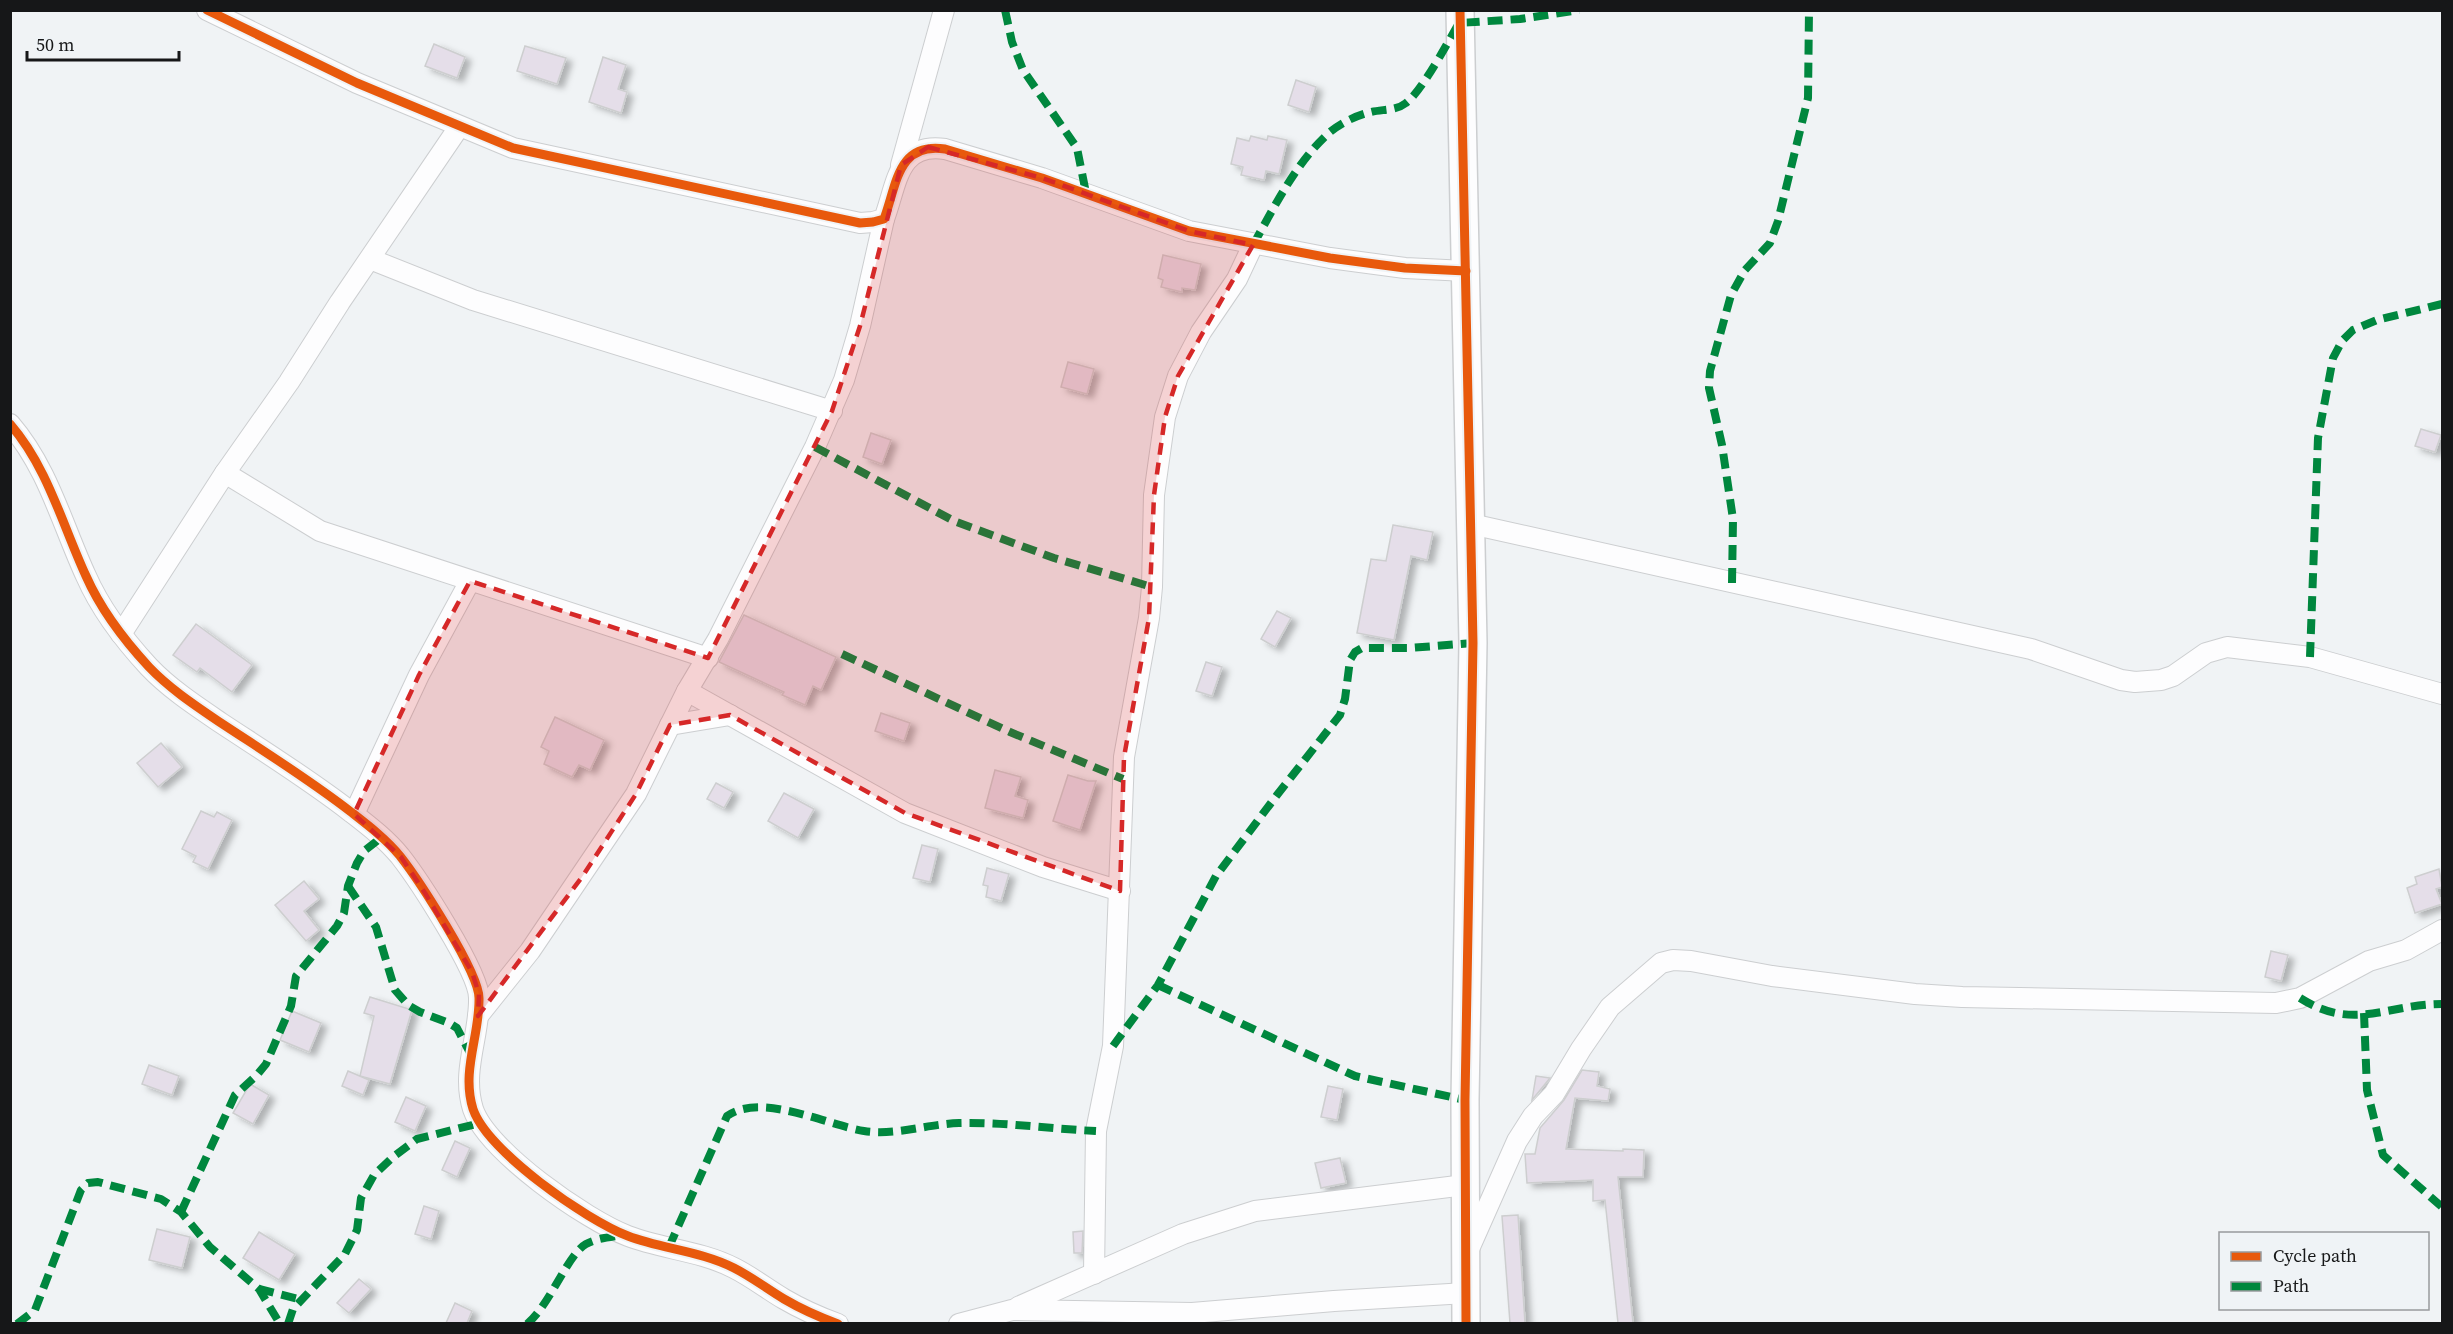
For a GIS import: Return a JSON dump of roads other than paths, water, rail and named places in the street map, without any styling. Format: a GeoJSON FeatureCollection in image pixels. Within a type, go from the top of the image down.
{"type":"FeatureCollection","features":[{"type":"Feature","properties":{"kind":"street"},"geometry":{"type":"LineString","coordinates":[[207,10],[357,83],[513,148],[860,223],[884,219]]}},
{"type":"Feature","properties":{"kind":"street"},"geometry":{"type":"LineString","coordinates":[[478,1016],[530,951],[636,794],[687,690],[708,658],[816,447],[844,380],[860,326],[884,219],[944,10]]}},
{"type":"Feature","properties":{"kind":"street"},"geometry":{"type":"LineString","coordinates":[[1461,10],[1473,642],[1465,1185],[1466,1323]]}},
{"type":"Feature","properties":{"kind":"street"},"geometry":{"type":"LineString","coordinates":[[121,634],[225,473],[289,382],[459,127]]}},
{"type":"Feature","properties":{"kind":"street"},"geometry":{"type":"LineString","coordinates":[[901,165],[914,153],[928,147],[945,149],[1042,178],[1189,231],[1330,258],[1405,268],[1466,271]]}},
{"type":"Feature","properties":{"kind":"street"},"geometry":{"type":"LineString","coordinates":[[1094,1274],[1096,1131],[1113,1046],[1124,758],[1149,618],[1154,495],[1165,417],[1178,376],[1201,332],[1237,279],[1253,245]]}},
{"type":"Feature","properties":{"kind":"street"},"geometry":{"type":"LineString","coordinates":[[370,259],[473,300],[832,411]]}},
{"type":"Feature","properties":{"kind":"street"},"geometry":{"type":"LineString","coordinates":[[10,424],[37,461],[85,575],[102,608],[151,668],[183,697],[354,814],[382,837],[401,857],[472,972],[479,993],[478,1016],[470,1053],[473,1109],[480,1124],[502,1150],[527,1172],[572,1204],[624,1234],[726,1264],[785,1300],[838,1323]]}},
{"type":"Feature","properties":{"kind":"street"},"geometry":{"type":"LineString","coordinates":[[225,473],[320,531],[708,658]]}},
{"type":"Feature","properties":{"kind":"street"},"geometry":{"type":"LineString","coordinates":[[1471,524],[2031,649],[2135,682],[2161,680],[2173,676],[2206,653],[2227,647],[2310,657],[2442,694]]}},
{"type":"Feature","properties":{"kind":"street"},"geometry":{"type":"LineString","coordinates":[[354,814],[419,675],[470,581]]}},
{"type":"Feature","properties":{"kind":"street"},"geometry":{"type":"LineString","coordinates":[[687,690],[905,813],[1043,867],[1120,891]]}},
{"type":"Feature","properties":{"kind":"street"},"geometry":{"type":"LineString","coordinates":[[670,725],[730,715]]}},
{"type":"Feature","properties":{"kind":"street"},"geometry":{"type":"LineString","coordinates":[[1467,1254],[1517,1141],[1533,1116],[1554,1094],[1610,1007],[1661,963],[1673,960],[1691,962],[1834,985],[1939,996],[2276,1003],[2300,998],[2369,961],[2406,950],[2442,930]]}},
{"type":"Feature","properties":{"kind":"street"},"geometry":{"type":"LineString","coordinates":[[958,1323],[1012,1310],[1183,1234],[1255,1210],[1465,1185]]}},
{"type":"Feature","properties":{"kind":"street"},"geometry":{"type":"LineString","coordinates":[[1012,1310],[1098,1318],[1466,1293]]}}]}
